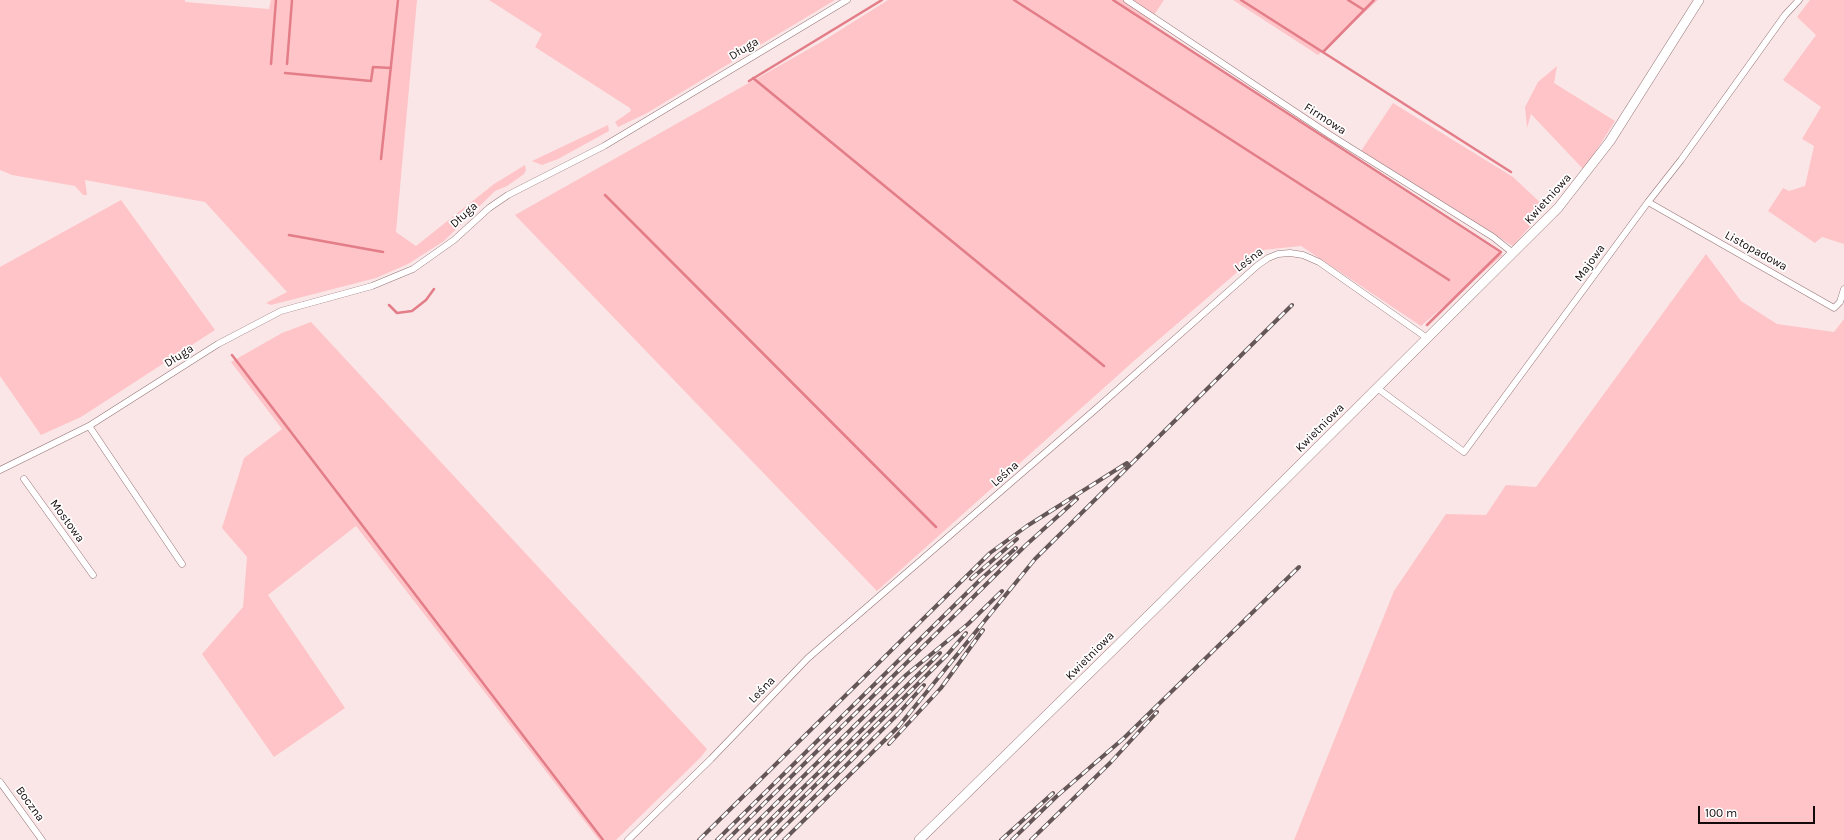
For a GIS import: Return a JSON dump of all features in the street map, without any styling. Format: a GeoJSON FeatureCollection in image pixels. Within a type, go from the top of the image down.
{"type":"FeatureCollection","features":[{"type":"Feature","properties":{"kind":"street","name":"Długa"},"geometry":{"type":"LineString","coordinates":[[0,470],[89,426],[218,344],[281,311],[372,286],[413,269],[449,244],[489,208],[508,195],[604,146],[847,0]]}},
{"type":"Feature","properties":{"kind":"street","name":"Firmowa"},"geometry":{"type":"LineString","coordinates":[[1126,0],[1330,135],[1493,237],[1513,253]]}},
{"type":"Feature","properties":{"kind":"street","name":"Kwietniowa"},"geometry":{"type":"LineString","coordinates":[[919,840],[997,766],[1558,208],[1590,169],[1630,110],[1699,0]]}},
{"type":"Feature","properties":{"kind":"street","name":"Majowa"},"geometry":{"type":"LineString","coordinates":[[1377,388],[1464,452],[1648,202],[1681,160],[1785,15],[1799,0]]}},
{"type":"Feature","properties":{"kind":"street","name":"Listopadowa"},"geometry":{"type":"LineString","coordinates":[[1648,202],[1834,308],[1840,302],[1844,289]]}},
{"type":"Feature","properties":{"kind":"street","name":"Leśna"},"geometry":{"type":"LineString","coordinates":[[628,840],[711,759],[808,658],[1268,258],[1278,254],[1290,253],[1303,255],[1319,262],[1427,338]]}},
{"type":"Feature","properties":{"kind":"street"},"geometry":{"type":"LineString","coordinates":[[89,426],[182,564]]}},
{"type":"Feature","properties":{"kind":"street","name":"Mostowa"},"geometry":{"type":"LineString","coordinates":[[24,479],[93,575]]}},
{"type":"Feature","properties":{"kind":"street","name":"Boczna"},"geometry":{"type":"LineString","coordinates":[[0,782],[42,840]]}},
{"type":"Feature","properties":{"kind":"shaded area"},"geometry":{"type":"Polygon","coordinates":[[[0,0],[185,0],[185,2],[269,9],[271,0],[417,0],[396,232],[416,246],[494,184],[525,165],[526,170],[524,174],[507,186],[495,191],[444,241],[408,264],[376,278],[271,305],[266,303],[287,292],[205,202],[85,180],[87,195],[83,195],[75,186],[12,175],[0,170],[0,0]]]}},
{"type":"Feature","properties":{"kind":"shaded area"},"geometry":{"type":"Polygon","coordinates":[[[489,0],[835,0],[647,113],[618,127],[615,122],[631,111],[630,108],[535,47],[542,34],[489,0]]]}},
{"type":"Feature","properties":{"kind":"shaded area"},"geometry":{"type":"Polygon","coordinates":[[[888,0],[1164,0],[1148,24],[1503,255],[1421,326],[1301,246],[1263,250],[1135,360],[877,591],[515,215],[823,41],[888,0]]]}},
{"type":"Feature","properties":{"kind":"shaded area"},"geometry":{"type":"Polygon","coordinates":[[[1233,0],[1378,0],[1318,55],[1233,0]]]}},
{"type":"Feature","properties":{"kind":"shaded area"},"geometry":{"type":"Polygon","coordinates":[[[1810,0],[1844,0],[1844,244],[1822,237],[1815,243],[1768,211],[1783,188],[1789,191],[1805,186],[1814,146],[1802,139],[1821,107],[1783,80],[1816,35],[1797,17],[1810,0]]]}},
{"type":"Feature","properties":{"kind":"shaded area"},"geometry":{"type":"Polygon","coordinates":[[[1557,66],[1554,83],[1615,121],[1584,170],[1531,114],[1527,128],[1525,107],[1538,82],[1557,66]]]}},
{"type":"Feature","properties":{"kind":"shaded area"},"geometry":{"type":"Polygon","coordinates":[[[1393,103],[1513,177],[1546,208],[1513,246],[1361,151],[1393,103]]]}},
{"type":"Feature","properties":{"kind":"shaded area"},"geometry":{"type":"Polygon","coordinates":[[[608,125],[609,131],[558,159],[542,165],[532,161],[608,125]]]}},
{"type":"Feature","properties":{"kind":"shaded area"},"geometry":{"type":"Polygon","coordinates":[[[121,200],[215,330],[81,417],[41,435],[0,376],[0,267],[121,200]]]}},
{"type":"Feature","properties":{"kind":"shaded area"},"geometry":{"type":"Polygon","coordinates":[[[1706,254],[1741,301],[1777,324],[1834,332],[1844,319],[1844,840],[1294,840],[1394,591],[1446,514],[1486,515],[1506,485],[1536,487],[1706,254]]]}},
{"type":"Feature","properties":{"kind":"shaded area"},"geometry":{"type":"Polygon","coordinates":[[[311,322],[707,749],[701,757],[616,840],[599,840],[356,526],[268,595],[345,708],[274,757],[202,654],[243,607],[247,557],[222,528],[244,458],[282,429],[231,362],[282,333],[311,322]]]}},
{"type":"Feature","properties":{"kind":"waterway"},"geometry":{"type":"LineString","coordinates":[[271,64],[276,0]]}},
{"type":"Feature","properties":{"kind":"waterway"},"geometry":{"type":"LineString","coordinates":[[287,64],[292,0]]}},
{"type":"Feature","properties":{"kind":"waterway"},"geometry":{"type":"LineString","coordinates":[[381,159],[398,0]]}},
{"type":"Feature","properties":{"kind":"waterway"},"geometry":{"type":"LineString","coordinates":[[749,81],[882,0]]}},
{"type":"Feature","properties":{"kind":"waterway"},"geometry":{"type":"LineString","coordinates":[[1014,0],[1449,280]]}},
{"type":"Feature","properties":{"kind":"waterway"},"geometry":{"type":"LineString","coordinates":[[1113,0],[1501,252],[1427,325]]}},
{"type":"Feature","properties":{"kind":"waterway"},"geometry":{"type":"LineString","coordinates":[[1241,0],[1511,172]]}},
{"type":"Feature","properties":{"kind":"waterway"},"geometry":{"type":"LineString","coordinates":[[1348,0],[1364,10]]}},
{"type":"Feature","properties":{"kind":"waterway"},"geometry":{"type":"LineString","coordinates":[[1323,52],[1374,0]]}},
{"type":"Feature","properties":{"kind":"waterway"},"geometry":{"type":"LineString","coordinates":[[285,73],[371,81],[373,67],[391,68]]}},
{"type":"Feature","properties":{"kind":"waterway"},"geometry":{"type":"LineString","coordinates":[[753,78],[1104,366]]}},
{"type":"Feature","properties":{"kind":"waterway"},"geometry":{"type":"LineString","coordinates":[[605,195],[936,527]]}},
{"type":"Feature","properties":{"kind":"waterway"},"geometry":{"type":"LineString","coordinates":[[289,235],[383,252]]}},
{"type":"Feature","properties":{"kind":"waterway"},"geometry":{"type":"LineString","coordinates":[[389,305],[397,313],[412,311],[426,300],[434,289]]}},
{"type":"Feature","properties":{"kind":"waterway"},"geometry":{"type":"LineString","coordinates":[[232,355],[603,840]]}},
{"type":"Feature","properties":{"kind":"railway"},"geometry":{"type":"LineString","coordinates":[[784,840],[899,726],[1035,559],[1292,305]]}},
{"type":"Feature","properties":{"kind":"railway"},"geometry":{"type":"LineString","coordinates":[[699,840],[990,553],[1027,526],[1127,463]]}},
{"type":"Feature","properties":{"kind":"railway"},"geometry":{"type":"LineString","coordinates":[[727,840],[1026,545],[1077,499]]}},
{"type":"Feature","properties":{"kind":"railway"},"geometry":{"type":"LineString","coordinates":[[971,579],[1017,539]]}},
{"type":"Feature","properties":{"kind":"railway"},"geometry":{"type":"LineString","coordinates":[[717,840],[981,579],[1016,548]]}},
{"type":"Feature","properties":{"kind":"railway"},"geometry":{"type":"LineString","coordinates":[[1012,840],[1057,796],[1124,738],[1299,567]]}},
{"type":"Feature","properties":{"kind":"railway"},"geometry":{"type":"LineString","coordinates":[[739,840],[906,675],[968,624],[1002,591]]}},
{"type":"Feature","properties":{"kind":"railway"},"geometry":{"type":"LineString","coordinates":[[889,744],[941,688],[983,630]]}},
{"type":"Feature","properties":{"kind":"railway"},"geometry":{"type":"LineString","coordinates":[[760,840],[947,655],[966,633]]}},
{"type":"Feature","properties":{"kind":"railway"},"geometry":{"type":"LineString","coordinates":[[750,840],[940,653]]}},
{"type":"Feature","properties":{"kind":"railway"},"geometry":{"type":"LineString","coordinates":[[771,840],[898,714],[924,685]]}},
{"type":"Feature","properties":{"kind":"railway"},"geometry":{"type":"LineString","coordinates":[[1031,840],[1111,762],[1157,712]]}},
{"type":"Feature","properties":{"kind":"railway"},"geometry":{"type":"LineString","coordinates":[[1001,840],[1053,793]]}}]}
